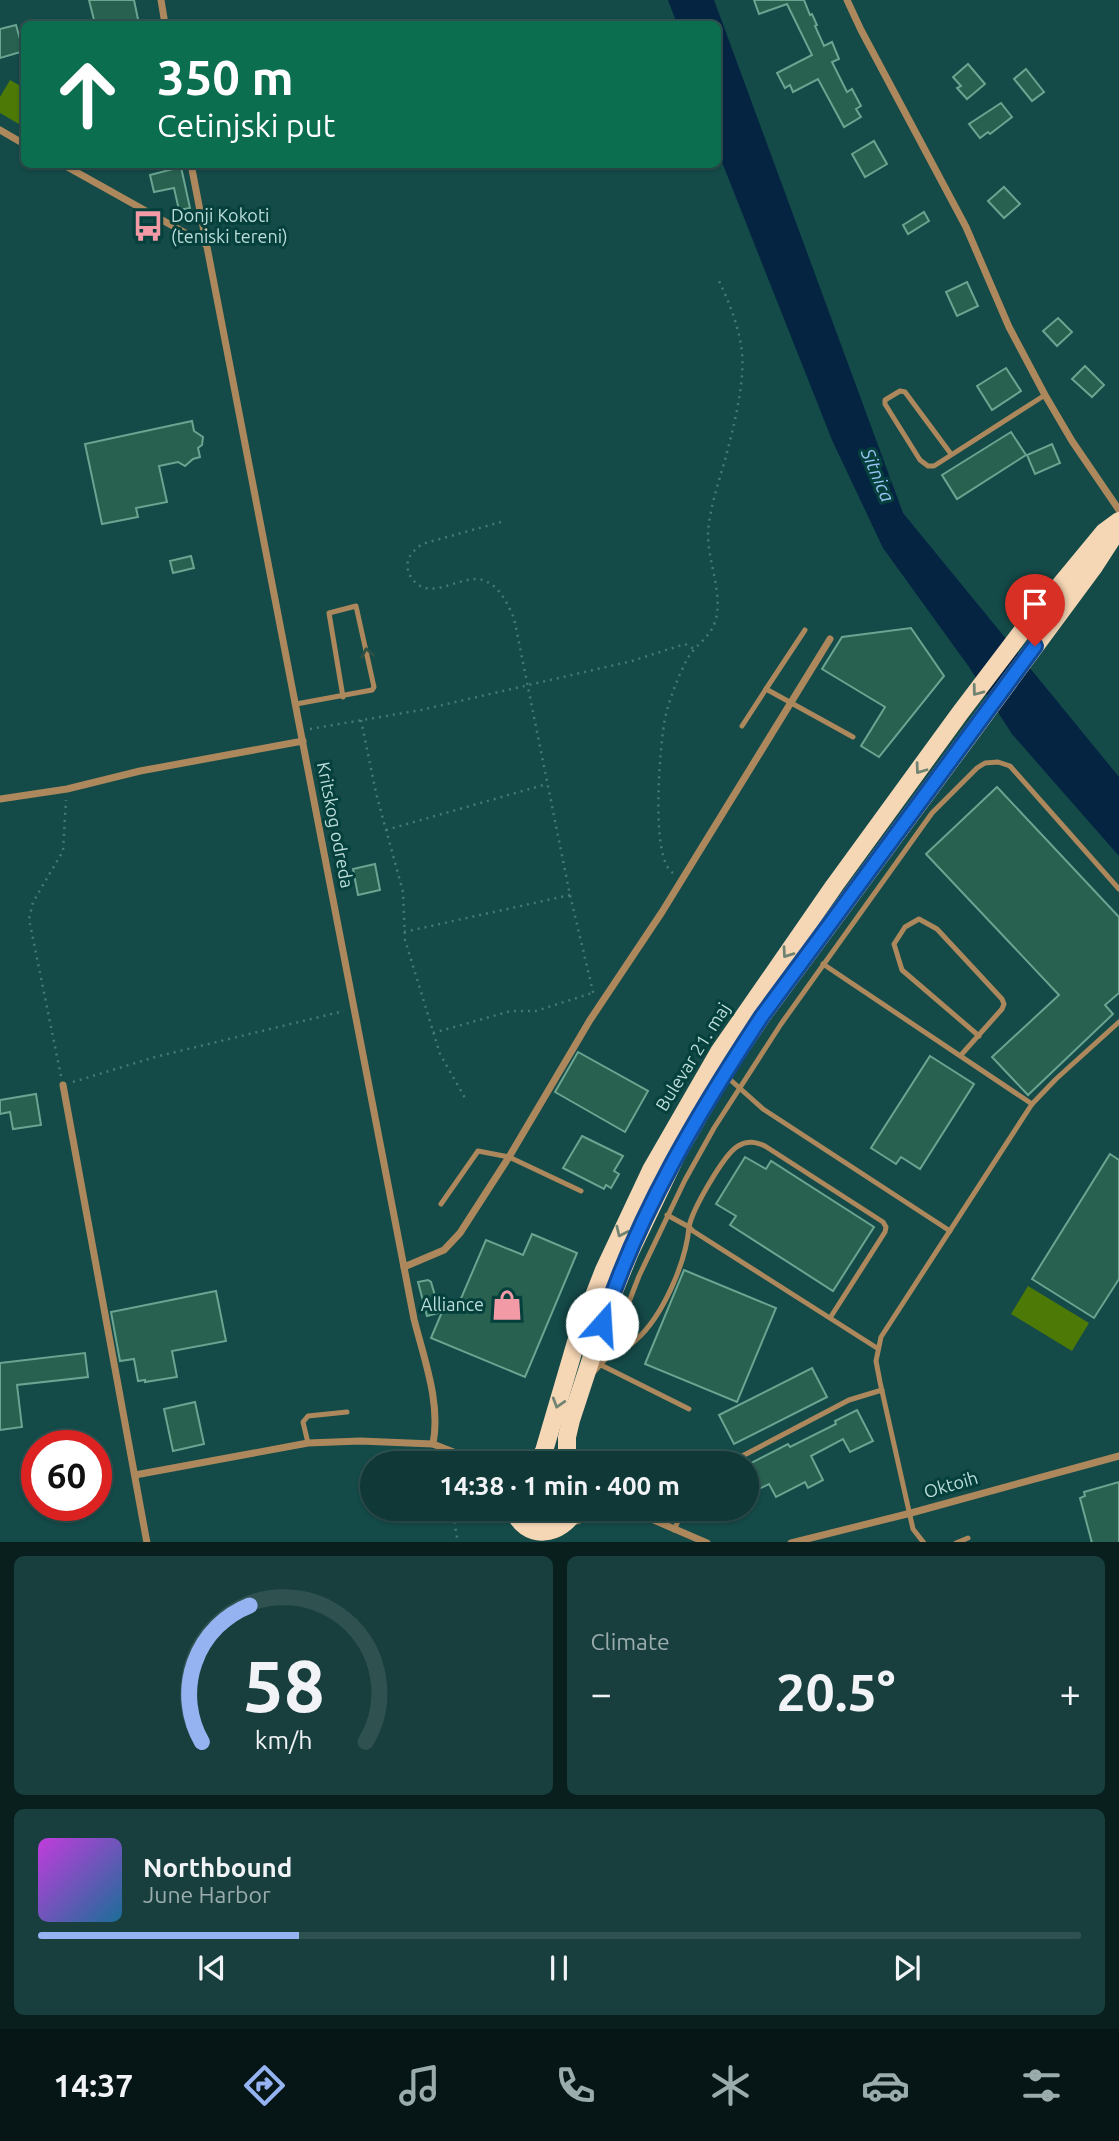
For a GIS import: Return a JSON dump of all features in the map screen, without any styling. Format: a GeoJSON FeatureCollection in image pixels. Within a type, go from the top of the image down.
{"type":"FeatureCollection","features":[{"type":"Feature","properties":{"kind":"main road","name":"Bulevar 21. maj"},"geometry":{"type":"LineString","coordinates":[[544,1451],[592,1297],[628,1216],[679,1118],[755,997],[960,713],[1023,630],[1104,532],[1119,522]]}},
{"type":"Feature","properties":{"kind":"main road","name":"Bulevar 21. maj"},"geometry":{"type":"LineString","coordinates":[[567,1451],[567,1437],[610,1301],[646,1215],[723,1074],[762,1016],[926,808],[976,725],[1099,559],[1119,527]]}},
{"type":"Feature","properties":{"kind":"main road"},"geometry":{"type":"LineString","coordinates":[[518,1521],[521,1542]]}},
{"type":"Feature","properties":{"kind":"main road"},"geometry":{"type":"LineString","coordinates":[[524,1521],[540,1532],[559,1532]]}},
{"type":"Feature","properties":{"kind":"street"},"geometry":{"type":"LineString","coordinates":[[161,0],[164,21]]}},
{"type":"Feature","properties":{"kind":"street"},"geometry":{"type":"LineString","coordinates":[[847,0],[966,227],[1009,327],[1045,395],[1072,442],[1119,510]]}},
{"type":"Feature","properties":{"kind":"street"},"geometry":{"type":"LineString","coordinates":[[0,130],[21,142]]}},
{"type":"Feature","properties":{"kind":"street"},"geometry":{"type":"LineString","coordinates":[[69,168],[205,244]]}},
{"type":"Feature","properties":{"kind":"street","name":"Kritskog odreda"},"geometry":{"type":"LineString","coordinates":[[192,168],[404,1266],[435,1410],[433,1444]]}},
{"type":"Feature","properties":{"kind":"street"},"geometry":{"type":"LineString","coordinates":[[404,1266],[444,1250],[460,1233],[830,639]]}},
{"type":"Feature","properties":{"kind":"street"},"geometry":{"type":"LineString","coordinates":[[0,799],[66,789],[140,771],[303,741]]}},
{"type":"Feature","properties":{"kind":"street"},"geometry":{"type":"LineString","coordinates":[[63,1085],[147,1542]]}},
{"type":"Feature","properties":{"kind":"street"},"geometry":{"type":"LineString","coordinates":[[135,1475],[308,1443],[360,1441],[433,1444],[451,1451]]}},
{"type":"Feature","properties":{"kind":"street","name":"Oktoih"},"geometry":{"type":"LineString","coordinates":[[791,1542],[911,1513],[1119,1456]]}},
{"type":"Feature","properties":{"kind":"street"},"geometry":{"type":"LineString","coordinates":[[559,1532],[583,1521]]}},
{"type":"Feature","properties":{"kind":"street"},"geometry":{"type":"LineString","coordinates":[[655,1521],[695,1541],[707,1542]]}},
{"type":"Feature","properties":{"kind":"lane"},"geometry":{"type":"LineString","coordinates":[[951,454],[905,392],[900,391],[885,400],[920,460],[928,466],[934,466],[1045,395]]}},
{"type":"Feature","properties":{"kind":"lane"},"geometry":{"type":"LineString","coordinates":[[296,704],[343,697],[372,690],[374,687],[356,606],[329,613],[343,697]]}},
{"type":"Feature","properties":{"kind":"lane"},"geometry":{"type":"LineString","coordinates":[[742,726],[805,631]]}},
{"type":"Feature","properties":{"kind":"lane"},"geometry":{"type":"LineString","coordinates":[[766,689],[853,737]]}},
{"type":"Feature","properties":{"kind":"lane"},"geometry":{"type":"LineString","coordinates":[[584,1378],[608,1356],[639,1276],[667,1215],[714,1128],[926,808],[977,768],[992,761],[1004,763],[1014,770],[1119,889]]}},
{"type":"Feature","properties":{"kind":"lane"},"geometry":{"type":"LineString","coordinates":[[961,1055],[979,1036],[1002,1009],[1002,999],[937,929],[919,919],[905,927],[894,944],[902,970],[979,1036]]}},
{"type":"Feature","properties":{"kind":"lane"},"geometry":{"type":"LineString","coordinates":[[823,964],[1032,1104]]}},
{"type":"Feature","properties":{"kind":"lane"},"geometry":{"type":"LineString","coordinates":[[924,1542],[913,1529],[882,1390],[876,1361],[881,1337],[1032,1104],[1119,1022]]}},
{"type":"Feature","properties":{"kind":"lane"},"geometry":{"type":"LineString","coordinates":[[723,1074],[763,1109],[950,1231]]}},
{"type":"Feature","properties":{"kind":"lane"},"geometry":{"type":"LineString","coordinates":[[608,1356],[626,1349],[637,1340],[658,1313],[679,1267],[689,1227],[710,1185],[731,1151],[753,1142],[765,1146],[883,1222],[886,1227],[830,1318]]}},
{"type":"Feature","properties":{"kind":"lane"},"geometry":{"type":"LineString","coordinates":[[441,1204],[478,1152],[509,1157],[581,1191]]}},
{"type":"Feature","properties":{"kind":"lane"},"geometry":{"type":"LineString","coordinates":[[667,1215],[877,1348]]}},
{"type":"Feature","properties":{"kind":"lane"},"geometry":{"type":"LineString","coordinates":[[601,1365],[689,1409]]}},
{"type":"Feature","properties":{"kind":"lane"},"geometry":{"type":"LineString","coordinates":[[752,1451],[849,1400],[882,1390]]}},
{"type":"Feature","properties":{"kind":"lane"},"geometry":{"type":"LineString","coordinates":[[308,1443],[303,1422],[308,1416],[347,1412]]}},
{"type":"Feature","properties":{"kind":"lane"},"geometry":{"type":"LineString","coordinates":[[674,1530],[678,1521]]}},
{"type":"Feature","properties":{"kind":"lane"},"geometry":{"type":"LineString","coordinates":[[956,1542],[968,1538]]}},
{"type":"Feature","properties":{"kind":"path"},"geometry":{"type":"LineString","coordinates":[[682,879],[669,870],[660,846],[660,755],[670,699],[684,665],[694,649],[709,634],[717,609],[708,535],[709,523],[741,380],[742,349],[734,313],[719,281]]}},
{"type":"Feature","properties":{"kind":"path"},"geometry":{"type":"LineString","coordinates":[[501,522],[422,544],[413,551],[408,561],[408,570],[410,578],[418,586],[427,589],[469,579],[484,580],[496,587],[514,618],[592,993],[602,1003]]}},
{"type":"Feature","properties":{"kind":"path"},"geometry":{"type":"LineString","coordinates":[[301,730],[421,710],[632,661],[685,644],[694,649]]}},
{"type":"Feature","properties":{"kind":"path"},"geometry":{"type":"LineString","coordinates":[[361,720],[404,900],[404,932],[440,1054],[465,1098]]}},
{"type":"Feature","properties":{"kind":"path"},"geometry":{"type":"LineString","coordinates":[[386,830],[547,784]]}},
{"type":"Feature","properties":{"kind":"path"},"geometry":{"type":"LineString","coordinates":[[66,789],[62,851],[33,902],[30,919],[63,1085],[155,1057],[354,1009]]}},
{"type":"Feature","properties":{"kind":"path"},"geometry":{"type":"LineString","coordinates":[[404,932],[570,895]]}},
{"type":"Feature","properties":{"kind":"path"},"geometry":{"type":"LineString","coordinates":[[433,1033],[511,1011],[536,1011],[592,993]]}},
{"type":"Feature","properties":{"kind":"path"},"geometry":{"type":"LineString","coordinates":[[454,1521],[458,1542]]}},
{"type":"Feature","properties":{"kind":"green space"},"geometry":{"type":"Polygon","coordinates":[[[10,80],[21,86],[21,125],[0,113],[0,97],[10,80]]]}},
{"type":"Feature","properties":{"kind":"green space"},"geometry":{"type":"Polygon","coordinates":[[[1028,1286],[1089,1323],[1072,1351],[1011,1314],[1028,1286]]]}},
{"type":"Feature","properties":{"kind":"water","name":"Sitnica"},"geometry":{"type":"Polygon","coordinates":[[[668,0],[714,0],[903,513],[1119,777],[1119,856],[1012,734],[969,667],[883,548],[832,440],[721,160],[721,21],[676,21],[668,0]]]}},
{"type":"Feature","properties":{"kind":"building"},"geometry":{"type":"Polygon","coordinates":[[[89,0],[134,0],[138,21],[94,21],[89,0]]]}},
{"type":"Feature","properties":{"kind":"building"},"geometry":{"type":"Polygon","coordinates":[[[754,0],[804,0],[824,46],[832,42],[839,59],[832,62],[847,92],[852,89],[861,106],[856,109],[861,117],[844,127],[818,79],[793,92],[790,85],[785,88],[777,73],[812,55],[787,4],[759,14],[754,0]]]}},
{"type":"Feature","properties":{"kind":"building"},"geometry":{"type":"Polygon","coordinates":[[[16,25],[21,39],[21,52],[0,58],[0,29],[16,25]]]}},
{"type":"Feature","properties":{"kind":"building"},"geometry":{"type":"Polygon","coordinates":[[[968,64],[985,84],[967,99],[957,88],[961,86],[953,77],[968,64]]]}},
{"type":"Feature","properties":{"kind":"building"},"geometry":{"type":"Polygon","coordinates":[[[1026,69],[1044,92],[1032,101],[1014,79],[1026,69]]]}},
{"type":"Feature","properties":{"kind":"building"},"geometry":{"type":"Polygon","coordinates":[[[1001,103],[1012,117],[990,134],[988,132],[980,138],[969,124],[1001,103]]]}},
{"type":"Feature","properties":{"kind":"building"},"geometry":{"type":"Polygon","coordinates":[[[874,141],[887,164],[865,177],[852,154],[874,141]]]}},
{"type":"Feature","properties":{"kind":"building"},"geometry":{"type":"Polygon","coordinates":[[[181,168],[190,208],[179,210],[174,188],[154,192],[150,175],[181,168]]]}},
{"type":"Feature","properties":{"kind":"building"},"geometry":{"type":"Polygon","coordinates":[[[1004,187],[1020,204],[1004,218],[988,201],[1004,187]]]}},
{"type":"Feature","properties":{"kind":"building"},"geometry":{"type":"Polygon","coordinates":[[[924,212],[929,221],[908,234],[903,225],[924,212]]]}},
{"type":"Feature","properties":{"kind":"building"},"geometry":{"type":"Polygon","coordinates":[[[967,282],[978,306],[957,316],[946,292],[967,282]]]}},
{"type":"Feature","properties":{"kind":"building"},"geometry":{"type":"Polygon","coordinates":[[[1058,318],[1072,332],[1057,346],[1043,331],[1058,318]]]}},
{"type":"Feature","properties":{"kind":"building"},"geometry":{"type":"Polygon","coordinates":[[[1085,366],[1104,385],[1092,397],[1072,379],[1085,366]]]}},
{"type":"Feature","properties":{"kind":"building"},"geometry":{"type":"Polygon","coordinates":[[[1006,368],[1021,391],[992,410],[977,386],[1006,368]]]}},
{"type":"Feature","properties":{"kind":"building"},"geometry":{"type":"Polygon","coordinates":[[[192,421],[194,431],[203,437],[202,445],[198,448],[200,457],[185,466],[178,462],[159,466],[167,502],[136,508],[138,517],[102,524],[85,444],[192,421]]]}},
{"type":"Feature","properties":{"kind":"building"},"geometry":{"type":"Polygon","coordinates":[[[1011,432],[1026,455],[957,499],[942,475],[1011,432]]]}},
{"type":"Feature","properties":{"kind":"building"},"geometry":{"type":"Polygon","coordinates":[[[1052,444],[1060,463],[1035,474],[1027,455],[1052,444]]]}},
{"type":"Feature","properties":{"kind":"building"},"geometry":{"type":"Polygon","coordinates":[[[191,556],[194,568],[173,573],[170,561],[191,556]]]}},
{"type":"Feature","properties":{"kind":"building"},"geometry":{"type":"Polygon","coordinates":[[[911,628],[944,676],[879,757],[861,746],[885,707],[822,669],[842,637],[911,628]]]}},
{"type":"Feature","properties":{"kind":"building"},"geometry":{"type":"Polygon","coordinates":[[[997,787],[1119,917],[1119,993],[1105,1005],[1113,1014],[1028,1095],[992,1057],[1059,995],[926,854],[997,787]]]}},
{"type":"Feature","properties":{"kind":"building"},"geometry":{"type":"Polygon","coordinates":[[[375,864],[380,890],[358,895],[353,869],[375,864]]]}},
{"type":"Feature","properties":{"kind":"building"},"geometry":{"type":"Polygon","coordinates":[[[578,1052],[648,1091],[625,1132],[555,1092],[578,1052]]]}},
{"type":"Feature","properties":{"kind":"building"},"geometry":{"type":"Polygon","coordinates":[[[930,1056],[974,1084],[920,1169],[901,1157],[896,1164],[871,1148],[930,1056]]]}},
{"type":"Feature","properties":{"kind":"building"},"geometry":{"type":"Polygon","coordinates":[[[36,1094],[41,1125],[13,1129],[10,1112],[0,1114],[0,1100],[36,1094]]]}},
{"type":"Feature","properties":{"kind":"building"},"geometry":{"type":"Polygon","coordinates":[[[582,1136],[623,1156],[614,1171],[619,1174],[611,1188],[606,1185],[604,1189],[563,1168],[582,1136]]]}},
{"type":"Feature","properties":{"kind":"building"},"geometry":{"type":"Polygon","coordinates":[[[1110,1154],[1119,1160],[1119,1279],[1094,1318],[1032,1279],[1110,1154]]]}},
{"type":"Feature","properties":{"kind":"building"},"geometry":{"type":"Polygon","coordinates":[[[745,1157],[766,1169],[771,1161],[874,1227],[833,1291],[730,1225],[736,1216],[716,1204],[745,1157]]]}},
{"type":"Feature","properties":{"kind":"building","name":"Alliance"},"geometry":{"type":"Polygon","coordinates":[[[532,1234],[577,1253],[525,1377],[431,1338],[442,1312],[427,1316],[418,1282],[431,1282],[436,1299],[457,1308],[486,1240],[523,1255],[532,1234]]]}},
{"type":"Feature","properties":{"kind":"building"},"geometry":{"type":"Polygon","coordinates":[[[684,1270],[776,1308],[737,1402],[645,1364],[684,1270]]]}},
{"type":"Feature","properties":{"kind":"building"},"geometry":{"type":"Polygon","coordinates":[[[216,1291],[226,1341],[172,1351],[177,1377],[138,1381],[134,1359],[120,1361],[111,1312],[216,1291]]]}},
{"type":"Feature","properties":{"kind":"building"},"geometry":{"type":"Polygon","coordinates":[[[85,1353],[88,1377],[17,1385],[22,1427],[0,1430],[0,1363],[85,1353]]]}},
{"type":"Feature","properties":{"kind":"building"},"geometry":{"type":"Polygon","coordinates":[[[812,1368],[827,1397],[734,1444],[719,1415],[812,1368]]]}},
{"type":"Feature","properties":{"kind":"building"},"geometry":{"type":"Polygon","coordinates":[[[195,1402],[204,1444],[173,1451],[164,1409],[195,1402]]]}},
{"type":"Feature","properties":{"kind":"building"},"geometry":{"type":"Polygon","coordinates":[[[857,1410],[873,1441],[850,1452],[843,1439],[811,1456],[823,1480],[808,1488],[805,1482],[776,1497],[769,1484],[759,1489],[759,1459],[788,1444],[790,1447],[836,1424],[835,1421],[857,1410]]]}},
{"type":"Feature","properties":{"kind":"building"},"geometry":{"type":"Polygon","coordinates":[[[1119,1482],[1119,1542],[1092,1542],[1080,1498],[1085,1496],[1084,1492],[1119,1482]]]}},
{"type":"Feature","properties":{"kind":"place","name":"Donji Kokoti (teniski tereni)"},"geometry":{"type":"Point","coordinates":[148,226]}},
{"type":"Feature","properties":{"kind":"place","name":"Alliance"},"geometry":{"type":"Point","coordinates":[507,1305]}},
{"type":"Feature","properties":{"kind":"route"},"geometry":{"type":"LineString","coordinates":[[602,1324],[646,1215],[723,1074],[762,1016],[1035,646]]}}]}
